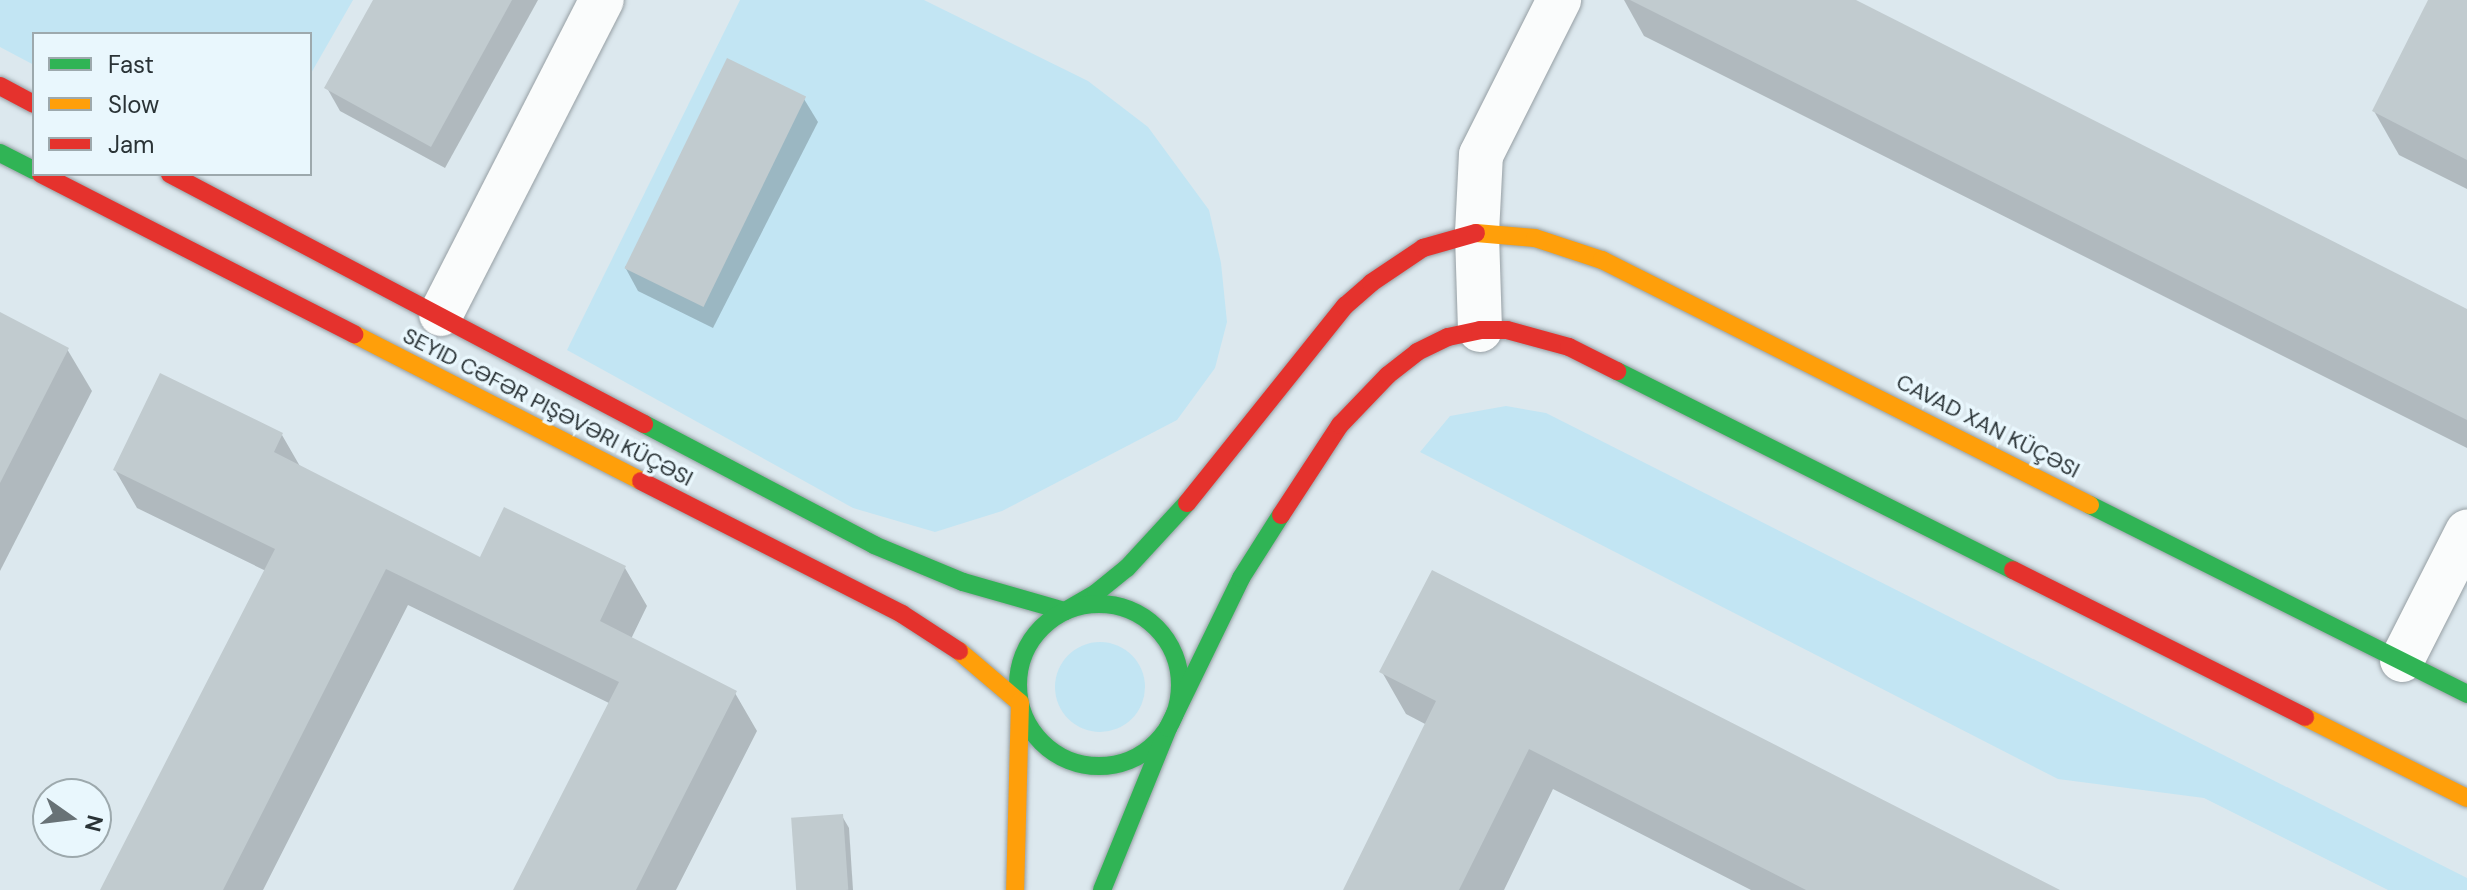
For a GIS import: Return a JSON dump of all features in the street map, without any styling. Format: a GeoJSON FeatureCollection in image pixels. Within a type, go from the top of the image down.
{"type":"FeatureCollection","features":[{"type":"Feature","properties":{"kind":"street"},"geometry":{"type":"LineString","coordinates":[[441,314],[602,0]]}},
{"type":"Feature","properties":{"kind":"street"},"geometry":{"type":"LineString","coordinates":[[1480,330],[1477,233],[1481,155],[1559,0]]}},
{"type":"Feature","properties":{"kind":"street"},"geometry":{"type":"LineString","coordinates":[[0,86],[32,103]]}},
{"type":"Feature","properties":{"kind":"street"},"geometry":{"type":"LineString","coordinates":[[0,153],[32,169]]}},
{"type":"Feature","properties":{"kind":"street","name":"SEYID CƏFƏR PIŞƏVƏRI KÜÇƏSI"},"geometry":{"type":"LineString","coordinates":[[45,176],[902,614],[964,654],[1020,703]]}},
{"type":"Feature","properties":{"kind":"street","name":"SEYID CƏFƏR PIŞƏVƏRI KÜÇƏSI"},"geometry":{"type":"LineString","coordinates":[[174,176],[441,314],[753,484],[874,545],[963,582],[1065,611]]}},
{"type":"Feature","properties":{"kind":"street","name":"CAVAD XAN KÜÇƏSI"},"geometry":{"type":"LineString","coordinates":[[1065,611],[1096,593],[1127,568],[1167,528],[1345,306],[1371,283],[1423,248],[1452,237],[1477,233],[1535,238],[1602,260],[2467,694]]}},
{"type":"Feature","properties":{"kind":"street"},"geometry":{"type":"LineString","coordinates":[[1020,703],[1030,728],[1048,748],[1073,762],[1099,766],[1126,761],[1150,748],[1168,728],[1241,578],[1340,425],[1388,375],[1417,352],[1448,337],[1480,330],[1507,330],[1569,347],[2467,798]]}},
{"type":"Feature","properties":{"kind":"street"},"geometry":{"type":"LineString","coordinates":[[2402,660],[2467,532]]}},
{"type":"Feature","properties":{"kind":"street"},"geometry":{"type":"LineString","coordinates":[[1015,890],[1018,680],[1023,659],[1032,639],[1047,622],[1065,611],[1091,604],[1117,605],[1140,615],[1161,631],[1174,653],[1180,678],[1178,704],[1102,890]]}},
{"type":"Feature","properties":{"kind":"shaded area"},"geometry":{"type":"Polygon","coordinates":[[[0,0],[353,0],[312,72],[312,32],[32,32],[32,64],[0,47],[0,0]]]}},
{"type":"Feature","properties":{"kind":"shaded area"},"geometry":{"type":"Polygon","coordinates":[[[740,0],[924,0],[1088,81],[1148,127],[1209,210],[1221,263],[1227,322],[1215,368],[1177,420],[1002,511],[935,532],[853,508],[567,350],[740,0]]]}},
{"type":"Feature","properties":{"kind":"shaded area"},"geometry":{"type":"Polygon","coordinates":[[[1506,406],[1546,413],[2467,878],[2467,890],[2388,890],[2204,798],[2058,779],[1420,452],[1450,416],[1506,406]]]}},
{"type":"Feature","properties":{"kind":"shaded area"},"geometry":{"type":"Polygon","coordinates":[[[1100,642],[1117,645],[1132,655],[1142,670],[1145,687],[1142,704],[1132,719],[1117,729],[1100,732],[1083,729],[1068,719],[1058,704],[1055,687],[1058,670],[1068,655],[1083,645],[1100,642]]]}},
{"type":"Feature","properties":{"kind":"building"},"geometry":{"type":"Polygon","coordinates":[[[373,0],[512,0],[431,147],[324,88],[373,0]]]}},
{"type":"Feature","properties":{"kind":"building"},"geometry":{"type":"Polygon","coordinates":[[[1630,0],[1856,0],[2467,309],[2467,420],[1630,0]]]}},
{"type":"Feature","properties":{"kind":"building"},"geometry":{"type":"Polygon","coordinates":[[[2428,0],[2467,0],[2467,160],[2372,111],[2428,0]]]}},
{"type":"Feature","properties":{"kind":"building"},"geometry":{"type":"Polygon","coordinates":[[[727,58],[806,97],[704,307],[624,268],[727,58]]]}},
{"type":"Feature","properties":{"kind":"building"},"geometry":{"type":"Polygon","coordinates":[[[0,312],[69,348],[0,483],[0,312]]]}},
{"type":"Feature","properties":{"kind":"building"},"geometry":{"type":"Polygon","coordinates":[[[160,373],[283,433],[274,452],[480,557],[504,507],[626,566],[600,621],[737,691],[636,890],[513,890],[619,682],[386,569],[223,890],[100,890],[275,549],[113,470],[160,373]]]}},
{"type":"Feature","properties":{"kind":"building"},"geometry":{"type":"Polygon","coordinates":[[[1432,570],[2060,890],[1806,890],[1529,749],[1459,890],[1343,890],[1436,701],[1379,672],[1432,570]]]}},
{"type":"Feature","properties":{"kind":"building"},"geometry":{"type":"Polygon","coordinates":[[[843,814],[848,890],[796,890],[791,818],[843,814]]]}},
{"type":"Feature","properties":{"kind":"traffic: fast"},"geometry":{"type":"LineString","coordinates":[[0,153],[32,169]]}},
{"type":"Feature","properties":{"kind":"traffic: fast"},"geometry":{"type":"LineString","coordinates":[[1617,371],[2013,570]]}},
{"type":"Feature","properties":{"kind":"traffic: fast"},"geometry":{"type":"LineString","coordinates":[[644,424],[874,545],[963,582],[1065,611],[1096,593],[1127,568],[1187,503]]}},
{"type":"Feature","properties":{"kind":"traffic: fast"},"geometry":{"type":"LineString","coordinates":[[2090,505],[2467,694]]}},
{"type":"Feature","properties":{"kind":"traffic: fast"},"geometry":{"type":"LineString","coordinates":[[1102,890],[1168,728],[1241,578],[1281,515]]}},
{"type":"Feature","properties":{"kind":"traffic: fast"},"geometry":{"type":"LineString","coordinates":[[1099,604],[1130,611],[1156,628],[1173,654],[1180,685],[1173,716],[1156,742],[1130,759],[1099,766],[1068,759],[1042,742],[1025,716],[1018,685],[1025,654],[1042,628],[1068,611],[1099,604]]}},
{"type":"Feature","properties":{"kind":"traffic: slow"},"geometry":{"type":"LineString","coordinates":[[1476,233],[1535,238],[1602,260],[2090,505]]}},
{"type":"Feature","properties":{"kind":"traffic: slow"},"geometry":{"type":"LineString","coordinates":[[354,334],[641,481]]}},
{"type":"Feature","properties":{"kind":"traffic: slow"},"geometry":{"type":"LineString","coordinates":[[959,651],[1020,703],[1015,890]]}},
{"type":"Feature","properties":{"kind":"traffic: slow"},"geometry":{"type":"LineString","coordinates":[[2305,717],[2467,798]]}},
{"type":"Feature","properties":{"kind":"traffic: jam"},"geometry":{"type":"LineString","coordinates":[[0,86],[32,103]]}},
{"type":"Feature","properties":{"kind":"traffic: jam"},"geometry":{"type":"LineString","coordinates":[[45,176],[354,334]]}},
{"type":"Feature","properties":{"kind":"traffic: jam"},"geometry":{"type":"LineString","coordinates":[[174,176],[644,424]]}},
{"type":"Feature","properties":{"kind":"traffic: jam"},"geometry":{"type":"LineString","coordinates":[[1187,503],[1345,306],[1371,283],[1423,248],[1476,233]]}},
{"type":"Feature","properties":{"kind":"traffic: jam"},"geometry":{"type":"LineString","coordinates":[[1281,515],[1340,425],[1388,375],[1417,352],[1448,337],[1480,330],[1507,330],[1569,347],[1617,371]]}},
{"type":"Feature","properties":{"kind":"traffic: jam"},"geometry":{"type":"LineString","coordinates":[[641,481],[902,614],[959,651]]}},
{"type":"Feature","properties":{"kind":"traffic: jam"},"geometry":{"type":"LineString","coordinates":[[2013,570],[2305,717]]}}]}
